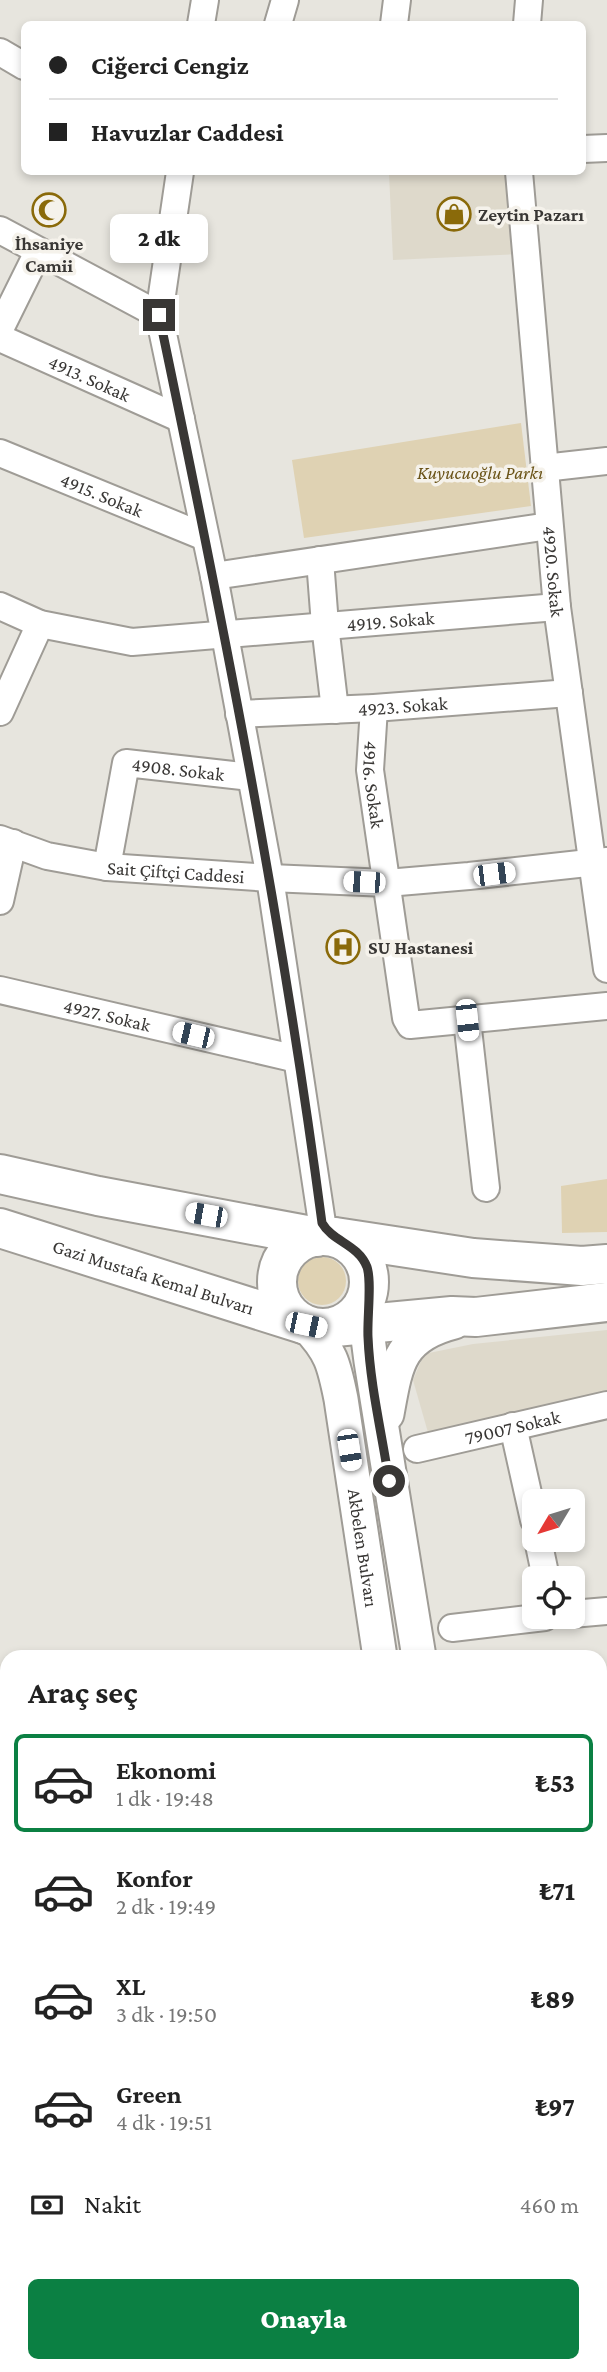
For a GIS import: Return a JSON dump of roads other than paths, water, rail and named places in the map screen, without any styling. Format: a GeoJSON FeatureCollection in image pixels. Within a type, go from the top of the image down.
{"type":"FeatureCollection","features":[{"type":"Feature","properties":{"kind":"highway"},"geometry":{"type":"LineString","coordinates":[[0,1174],[98,1196],[325,1237],[473,1258],[582,1266],[607,1264]]}},
{"type":"Feature","properties":{"kind":"highway","name":"Gazi Mustafa Kemal Bulvarı"},"geometry":{"type":"LineString","coordinates":[[0,1228],[167,1279],[188,1288],[344,1318],[476,1317],[607,1302]]}},
{"type":"Feature","properties":{"kind":"highway"},"geometry":{"type":"LineString","coordinates":[[325,1237],[353,1248],[366,1266],[369,1281],[344,1318],[293,1317],[278,1292],[277,1277],[282,1262],[290,1250],[302,1241],[325,1237]]}},
{"type":"Feature","properties":{"kind":"main road"},"geometry":{"type":"LineString","coordinates":[[382,1437],[398,1362],[415,1339],[439,1326],[476,1317]]}},
{"type":"Feature","properties":{"kind":"main road","name":"Akbelen Bulvarı"},"geometry":{"type":"LineString","coordinates":[[379,1650],[333,1363],[321,1342],[344,1318],[370,1361],[418,1650]]}},
{"type":"Feature","properties":{"kind":"street"},"geometry":{"type":"LineString","coordinates":[[202,21],[205,0]]}},
{"type":"Feature","properties":{"kind":"street"},"geometry":{"type":"LineString","coordinates":[[279,21],[285,0]]}},
{"type":"Feature","properties":{"kind":"street"},"geometry":{"type":"LineString","coordinates":[[394,21],[397,0]]}},
{"type":"Feature","properties":{"kind":"street"},"geometry":{"type":"LineString","coordinates":[[527,21],[529,0]]}},
{"type":"Feature","properties":{"kind":"street"},"geometry":{"type":"LineString","coordinates":[[0,52],[21,64]]}},
{"type":"Feature","properties":{"kind":"street"},"geometry":{"type":"LineString","coordinates":[[586,149],[607,148]]}},
{"type":"Feature","properties":{"kind":"street"},"geometry":{"type":"LineString","coordinates":[[180,175],[159,315],[214,576],[270,878],[325,1237]]}},
{"type":"Feature","properties":{"kind":"street","name":"4920. Sokak"},"geometry":{"type":"LineString","coordinates":[[519,175],[557,607],[569,693],[599,862],[607,969]]}},
{"type":"Feature","properties":{"kind":"street"},"geometry":{"type":"LineString","coordinates":[[0,230],[159,315]]}},
{"type":"Feature","properties":{"kind":"street"},"geometry":{"type":"LineString","coordinates":[[0,329],[38,252]]}},
{"type":"Feature","properties":{"kind":"street","name":"4913. Sokak"},"geometry":{"type":"LineString","coordinates":[[0,338],[180,419]]}},
{"type":"Feature","properties":{"kind":"street","name":"4915. Sokak"},"geometry":{"type":"LineString","coordinates":[[0,453],[205,537]]}},
{"type":"Feature","properties":{"kind":"street"},"geometry":{"type":"LineString","coordinates":[[544,468],[607,461]]}},
{"type":"Feature","properties":{"kind":"street"},"geometry":{"type":"LineString","coordinates":[[214,576],[549,526]]}},
{"type":"Feature","properties":{"kind":"street"},"geometry":{"type":"LineString","coordinates":[[320,560],[335,710]]}},
{"type":"Feature","properties":{"kind":"street","name":"4919. Sokak"},"geometry":{"type":"LineString","coordinates":[[0,606],[40,624],[132,642],[557,607]]}},
{"type":"Feature","properties":{"kind":"street"},"geometry":{"type":"LineString","coordinates":[[0,712],[40,624]]}},
{"type":"Feature","properties":{"kind":"street","name":"4923. Sokak"},"geometry":{"type":"LineString","coordinates":[[239,714],[374,708],[569,693]]}},
{"type":"Feature","properties":{"kind":"street","name":"4916. Sokak"},"geometry":{"type":"LineString","coordinates":[[374,708],[370,770],[406,1018],[410,1025],[467,1020]]}},
{"type":"Feature","properties":{"kind":"street","name":"4908. Sokak"},"geometry":{"type":"LineString","coordinates":[[107,867],[126,764],[251,777]]}},
{"type":"Feature","properties":{"kind":"street"},"geometry":{"type":"LineString","coordinates":[[0,901],[6,841]]}},
{"type":"Feature","properties":{"kind":"street","name":"Sait Çiftçi Caddesi"},"geometry":{"type":"LineString","coordinates":[[6,841],[47,856],[107,867],[387,883],[599,862]]}},
{"type":"Feature","properties":{"kind":"street","name":"4927. Sokak"},"geometry":{"type":"LineString","coordinates":[[0,990],[297,1059]]}},
{"type":"Feature","properties":{"kind":"street"},"geometry":{"type":"LineString","coordinates":[[486,1188],[467,1020],[607,1006]]}},
{"type":"Feature","properties":{"kind":"street","name":"79007 Sokak"},"geometry":{"type":"LineString","coordinates":[[417,1449],[607,1405]]}},
{"type":"Feature","properties":{"kind":"street"},"geometry":{"type":"LineString","coordinates":[[513,1426],[527,1489]]}},
{"type":"Feature","properties":{"kind":"street"},"geometry":{"type":"LineString","coordinates":[[585,1613],[607,1611]]}},
{"type":"Feature","properties":{"kind":"street"},"geometry":{"type":"LineString","coordinates":[[452,1628],[522,1620]]}},
{"type":"Feature","properties":{"kind":"place","name":"İhsaniye Camii"},"geometry":{"type":"Point","coordinates":[49,210]}},
{"type":"Feature","properties":{"kind":"place","name":"Zeytin Pazarı"},"geometry":{"type":"Point","coordinates":[454,214]}},
{"type":"Feature","properties":{"kind":"place","name":"SU Hastanesi"},"geometry":{"type":"Point","coordinates":[343,947]}},
{"type":"Feature","properties":{"kind":"park label","name":"Kuyucuoğlu Parkı"},"geometry":{"type":"Point","coordinates":[480,472]}}]}
